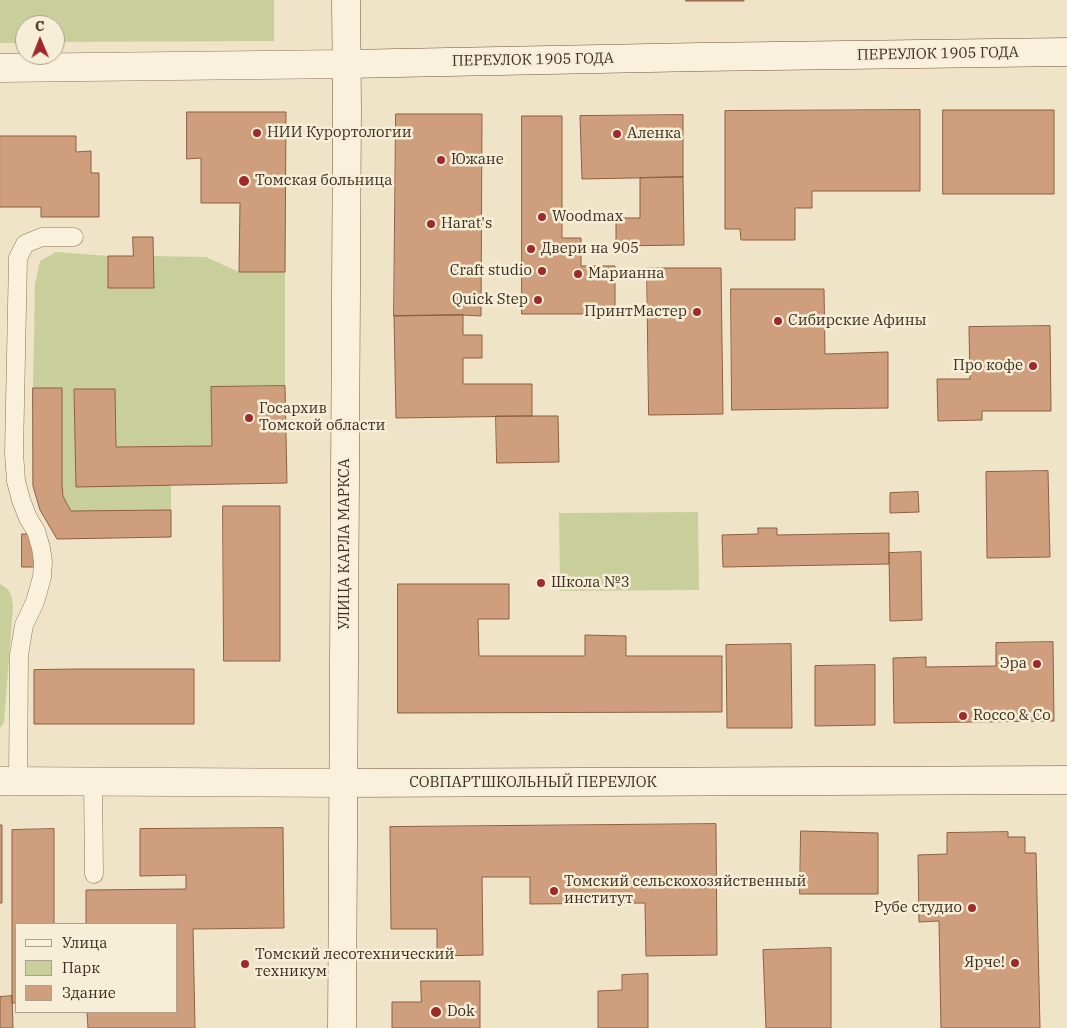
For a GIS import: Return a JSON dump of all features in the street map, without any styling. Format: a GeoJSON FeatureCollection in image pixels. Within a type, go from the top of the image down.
{"type":"FeatureCollection","features":[{"type":"Feature","properties":{"kind":"street","name":"УЛИЦА КАРЛА МАРКСА"},"geometry":{"type":"LineString","coordinates":[[342,1028],[346,0]]}},
{"type":"Feature","properties":{"kind":"street","name":"ПЕРЕУЛОК 1905 ГОДА"},"geometry":{"type":"LineString","coordinates":[[0,68],[1067,52]]}},
{"type":"Feature","properties":{"kind":"street","name":"СОВПАРТШКОЛЬНЫЙ ПЕРЕУЛОК"},"geometry":{"type":"LineString","coordinates":[[9,781],[344,784],[1067,780]]}},
{"type":"Feature","properties":{"kind":"lane"},"geometry":{"type":"LineString","coordinates":[[9,781],[19,655],[24,625],[35,602],[42,577],[43,562],[36,531],[28,518],[16,481],[14,453],[18,258],[25,244],[42,237],[74,236]]}},
{"type":"Feature","properties":{"kind":"lane"},"geometry":{"type":"LineString","coordinates":[[93,782],[94,874]]}},
{"type":"Feature","properties":{"kind":"green space"},"geometry":{"type":"Polygon","coordinates":[[[0,0],[274,0],[274,41],[65,42],[65,15],[15,15],[15,43],[0,43],[0,0]]]}},
{"type":"Feature","properties":{"kind":"green space"},"geometry":{"type":"Polygon","coordinates":[[[56,252],[108,256],[108,288],[154,287],[153,256],[206,257],[239,272],[285,272],[285,386],[211,387],[212,446],[116,447],[115,389],[74,389],[76,486],[171,485],[171,510],[71,511],[66,502],[62,485],[62,389],[33,388],[35,284],[40,261],[56,252]]]}},
{"type":"Feature","properties":{"kind":"green space"},"geometry":{"type":"Polygon","coordinates":[[[698,512],[699,590],[560,591],[559,513],[698,512]]]}},
{"type":"Feature","properties":{"kind":"green space"},"geometry":{"type":"Polygon","coordinates":[[[0,584],[7,588],[10,593],[13,607],[4,723],[0,728],[0,584]]]}},
{"type":"Feature","properties":{"kind":"building"},"geometry":{"type":"Polygon","coordinates":[[[744,0],[744,1],[686,1],[744,0]]]}},
{"type":"Feature","properties":{"kind":"building"},"geometry":{"type":"Polygon","coordinates":[[[920,110],[920,191],[812,191],[812,208],[795,208],[795,240],[741,240],[740,229],[725,229],[725,111],[920,110]]]}},
{"type":"Feature","properties":{"kind":"building"},"geometry":{"type":"Polygon","coordinates":[[[943,110],[1054,110],[1054,194],[943,194],[943,110]]]}},
{"type":"Feature","properties":{"kind":"building","name":"Томская больница"},"geometry":{"type":"Polygon","coordinates":[[[187,112],[286,112],[285,272],[239,272],[240,203],[201,203],[201,158],[187,159],[187,112]]]}},
{"type":"Feature","properties":{"kind":"building"},"geometry":{"type":"Polygon","coordinates":[[[396,114],[482,114],[481,316],[394,316],[396,114]]]}},
{"type":"Feature","properties":{"kind":"building"},"geometry":{"type":"Polygon","coordinates":[[[683,115],[683,177],[582,179],[580,116],[683,115]]]}},
{"type":"Feature","properties":{"kind":"building"},"geometry":{"type":"Polygon","coordinates":[[[522,116],[562,116],[562,238],[581,238],[581,266],[615,266],[615,314],[522,314],[522,116]]]}},
{"type":"Feature","properties":{"kind":"building"},"geometry":{"type":"Polygon","coordinates":[[[0,136],[76,136],[76,152],[91,151],[91,173],[99,173],[99,217],[41,217],[41,207],[0,207],[0,136]]]}},
{"type":"Feature","properties":{"kind":"building"},"geometry":{"type":"Polygon","coordinates":[[[683,177],[684,245],[616,246],[616,218],[640,218],[640,178],[683,177]]]}},
{"type":"Feature","properties":{"kind":"building"},"geometry":{"type":"Polygon","coordinates":[[[133,237],[153,237],[154,288],[108,288],[108,256],[133,256],[133,237]]]}},
{"type":"Feature","properties":{"kind":"building"},"geometry":{"type":"Polygon","coordinates":[[[647,268],[721,268],[723,414],[649,415],[647,268]]]}},
{"type":"Feature","properties":{"kind":"building","name":"Сибирские Афины"},"geometry":{"type":"Polygon","coordinates":[[[731,289],[824,289],[825,354],[888,352],[888,408],[732,410],[731,289]]]}},
{"type":"Feature","properties":{"kind":"building"},"geometry":{"type":"Polygon","coordinates":[[[463,315],[463,335],[482,335],[482,358],[463,358],[463,384],[532,384],[532,416],[396,418],[394,316],[463,315]]]}},
{"type":"Feature","properties":{"kind":"building"},"geometry":{"type":"Polygon","coordinates":[[[1050,326],[1051,411],[982,411],[982,420],[938,421],[937,379],[970,379],[969,327],[1050,326]]]}},
{"type":"Feature","properties":{"kind":"building","name":"Госархив Томской области"},"geometry":{"type":"Polygon","coordinates":[[[285,386],[287,483],[76,487],[74,389],[115,389],[116,447],[212,446],[211,387],[285,386]]]}},
{"type":"Feature","properties":{"kind":"building"},"geometry":{"type":"Polygon","coordinates":[[[33,388],[62,388],[62,485],[63,496],[71,511],[171,510],[171,537],[57,539],[40,510],[33,486],[33,388]]]}},
{"type":"Feature","properties":{"kind":"building"},"geometry":{"type":"Polygon","coordinates":[[[496,416],[558,416],[559,462],[497,463],[496,416]]]}},
{"type":"Feature","properties":{"kind":"building"},"geometry":{"type":"Polygon","coordinates":[[[1048,471],[1050,557],[987,558],[986,472],[1048,471]]]}},
{"type":"Feature","properties":{"kind":"building"},"geometry":{"type":"Polygon","coordinates":[[[918,492],[919,512],[890,513],[890,493],[918,492]]]}},
{"type":"Feature","properties":{"kind":"building"},"geometry":{"type":"Polygon","coordinates":[[[223,506],[280,506],[280,661],[224,661],[223,506]]]}},
{"type":"Feature","properties":{"kind":"building"},"geometry":{"type":"Polygon","coordinates":[[[758,528],[777,528],[777,535],[889,533],[889,564],[723,567],[722,535],[758,534],[758,528]]]}},
{"type":"Feature","properties":{"kind":"building"},"geometry":{"type":"Polygon","coordinates":[[[22,534],[41,534],[41,567],[22,567],[22,534]]]}},
{"type":"Feature","properties":{"kind":"building"},"geometry":{"type":"Polygon","coordinates":[[[921,552],[922,620],[890,621],[889,553],[921,552]]]}},
{"type":"Feature","properties":{"kind":"building"},"geometry":{"type":"Polygon","coordinates":[[[398,584],[509,584],[509,619],[478,619],[479,656],[585,656],[585,635],[626,636],[626,656],[722,656],[722,712],[398,713],[398,584]]]}},
{"type":"Feature","properties":{"kind":"building"},"geometry":{"type":"Polygon","coordinates":[[[1053,642],[1054,721],[894,723],[893,658],[926,657],[926,667],[996,666],[996,643],[1053,642]]]}},
{"type":"Feature","properties":{"kind":"building"},"geometry":{"type":"Polygon","coordinates":[[[791,644],[792,728],[727,728],[726,645],[791,644]]]}},
{"type":"Feature","properties":{"kind":"building"},"geometry":{"type":"Polygon","coordinates":[[[875,665],[875,725],[815,726],[815,666],[875,665]]]}},
{"type":"Feature","properties":{"kind":"building"},"geometry":{"type":"Polygon","coordinates":[[[194,669],[194,724],[34,724],[34,670],[194,669]]]}},
{"type":"Feature","properties":{"kind":"building"},"geometry":{"type":"Polygon","coordinates":[[[716,824],[717,955],[646,956],[645,903],[530,904],[530,877],[482,877],[483,955],[437,956],[437,929],[391,929],[390,827],[716,824]]]}},
{"type":"Feature","properties":{"kind":"building"},"geometry":{"type":"Polygon","coordinates":[[[0,825],[2,825],[2,903],[0,903],[0,825]]]}},
{"type":"Feature","properties":{"kind":"building"},"geometry":{"type":"Polygon","coordinates":[[[283,828],[284,928],[193,929],[195,1028],[88,1028],[87,1013],[178,1013],[178,923],[86,923],[86,890],[186,889],[186,875],[140,876],[140,829],[283,828]]]}},
{"type":"Feature","properties":{"kind":"building"},"geometry":{"type":"Polygon","coordinates":[[[54,829],[54,923],[15,923],[15,1003],[12,1003],[12,830],[54,829]]]}},
{"type":"Feature","properties":{"kind":"building"},"geometry":{"type":"Polygon","coordinates":[[[801,831],[878,833],[878,894],[800,894],[801,831]]]}},
{"type":"Feature","properties":{"kind":"building"},"geometry":{"type":"Polygon","coordinates":[[[1008,832],[1008,837],[1025,837],[1025,853],[1036,853],[1040,1028],[941,1028],[939,921],[919,922],[918,855],[947,854],[947,833],[1008,832]]]}},
{"type":"Feature","properties":{"kind":"building"},"geometry":{"type":"Polygon","coordinates":[[[831,948],[831,1028],[766,1028],[763,950],[831,948]]]}},
{"type":"Feature","properties":{"kind":"building"},"geometry":{"type":"Polygon","coordinates":[[[648,974],[648,1028],[598,1028],[598,991],[622,990],[622,975],[648,974]]]}},
{"type":"Feature","properties":{"kind":"building"},"geometry":{"type":"Polygon","coordinates":[[[421,981],[480,981],[480,1028],[392,1028],[392,1002],[421,1002],[421,981]]]}},
{"type":"Feature","properties":{"kind":"building"},"geometry":{"type":"Polygon","coordinates":[[[12,996],[13,1028],[0,1028],[0,997],[12,996]]]}},
{"type":"Feature","properties":{"kind":"place","name":"НИИ Курортологии"},"geometry":{"type":"Point","coordinates":[257,133]}},
{"type":"Feature","properties":{"kind":"place","name":"Аленка"},"geometry":{"type":"Point","coordinates":[617,134]}},
{"type":"Feature","properties":{"kind":"place","name":"Южане"},"geometry":{"type":"Point","coordinates":[441,160]}},
{"type":"Feature","properties":{"kind":"place","name":"Томская больница"},"geometry":{"type":"Point","coordinates":[244,181]}},
{"type":"Feature","properties":{"kind":"place","name":"Woodmax"},"geometry":{"type":"Point","coordinates":[542,217]}},
{"type":"Feature","properties":{"kind":"place","name":"Harat's"},"geometry":{"type":"Point","coordinates":[431,224]}},
{"type":"Feature","properties":{"kind":"place","name":"Двери на 905"},"geometry":{"type":"Point","coordinates":[531,249]}},
{"type":"Feature","properties":{"kind":"place","name":"Craft studio"},"geometry":{"type":"Point","coordinates":[542,271]}},
{"type":"Feature","properties":{"kind":"place","name":"Марианна"},"geometry":{"type":"Point","coordinates":[578,274]}},
{"type":"Feature","properties":{"kind":"place","name":"Quick Step"},"geometry":{"type":"Point","coordinates":[538,300]}},
{"type":"Feature","properties":{"kind":"place","name":"ПринтМастер"},"geometry":{"type":"Point","coordinates":[697,312]}},
{"type":"Feature","properties":{"kind":"place","name":"Сибирские Афины"},"geometry":{"type":"Point","coordinates":[778,321]}},
{"type":"Feature","properties":{"kind":"place","name":"Про кофе"},"geometry":{"type":"Point","coordinates":[1033,366]}},
{"type":"Feature","properties":{"kind":"place","name":"Госархив Томской области"},"geometry":{"type":"Point","coordinates":[249,418]}},
{"type":"Feature","properties":{"kind":"place","name":"Школа №3"},"geometry":{"type":"Point","coordinates":[541,583]}},
{"type":"Feature","properties":{"kind":"place","name":"Эра"},"geometry":{"type":"Point","coordinates":[1037,664]}},
{"type":"Feature","properties":{"kind":"place","name":"Rocco & Co"},"geometry":{"type":"Point","coordinates":[963,716]}},
{"type":"Feature","properties":{"kind":"place","name":"Томский сельскохозяйственный институт"},"geometry":{"type":"Point","coordinates":[554,891]}},
{"type":"Feature","properties":{"kind":"place","name":"Рубе студио"},"geometry":{"type":"Point","coordinates":[972,908]}},
{"type":"Feature","properties":{"kind":"place","name":"Ярче!"},"geometry":{"type":"Point","coordinates":[1015,963]}},
{"type":"Feature","properties":{"kind":"place","name":"Томский лесотехнический техникум"},"geometry":{"type":"Point","coordinates":[245,964]}},
{"type":"Feature","properties":{"kind":"place","name":"Dok"},"geometry":{"type":"Point","coordinates":[436,1012]}}]}
